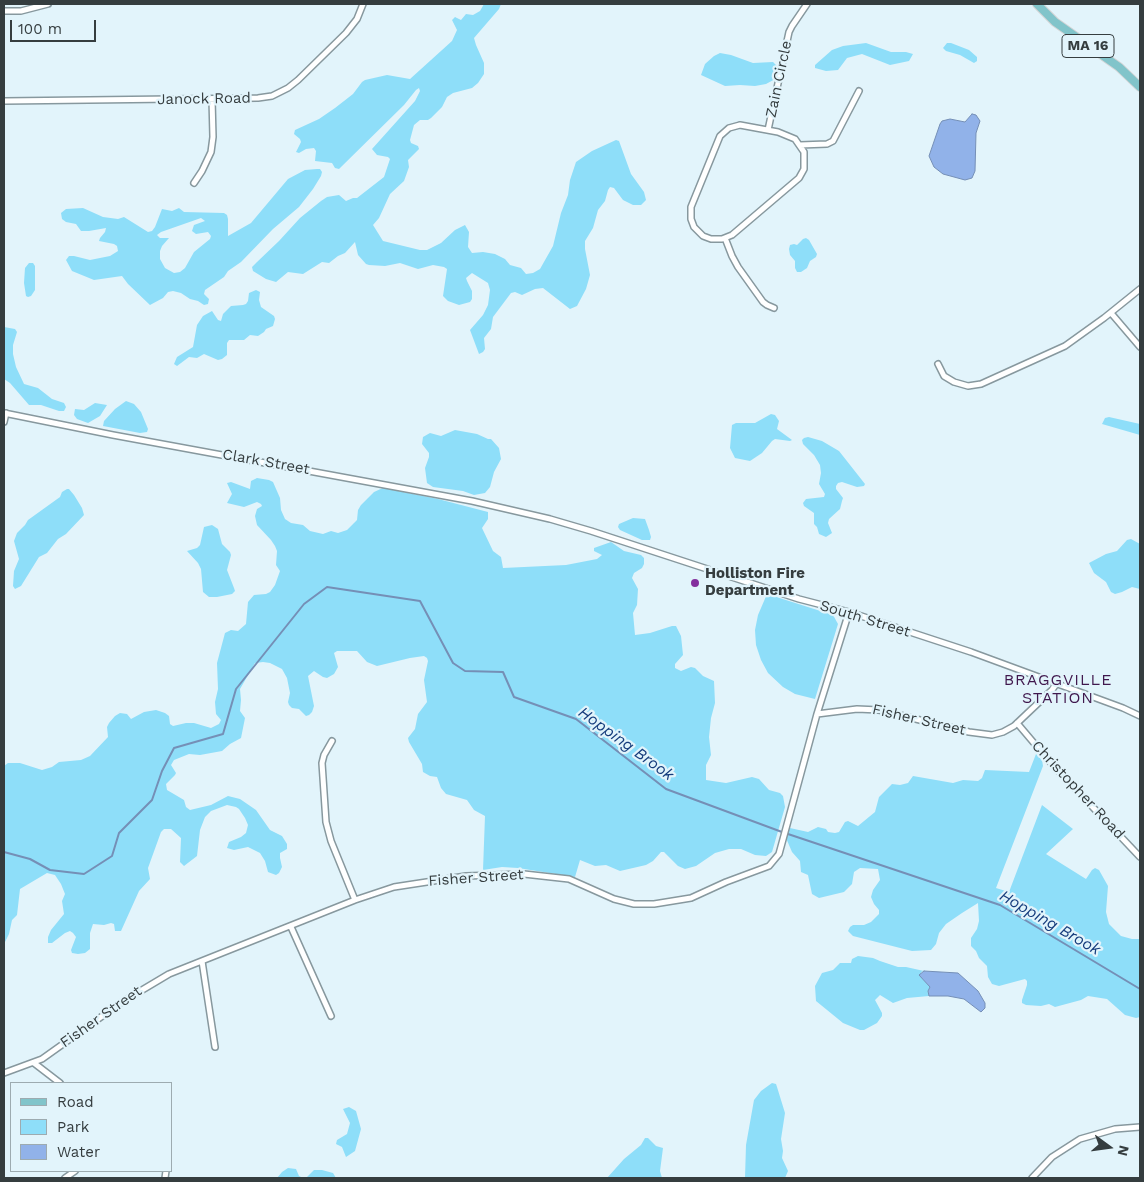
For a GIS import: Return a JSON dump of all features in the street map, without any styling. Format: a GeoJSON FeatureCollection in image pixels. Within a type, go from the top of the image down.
{"type":"FeatureCollection","features":[{"type":"Feature","properties":{"kind":"main road","name":"MA 16"},"geometry":{"type":"LineString","coordinates":[[1037,4],[1055,22],[1119,67],[1140,87]]}},
{"type":"Feature","properties":{"kind":"street"},"geometry":{"type":"LineString","coordinates":[[4,10],[34,9],[48,4]]}},
{"type":"Feature","properties":{"kind":"street","name":"Janock Road"},"geometry":{"type":"LineString","coordinates":[[4,101],[263,98],[288,88],[298,80],[346,34],[357,19],[363,4]]}},
{"type":"Feature","properties":{"kind":"street","name":"Zain Circle"},"geometry":{"type":"LineString","coordinates":[[768,130],[789,32],[808,4]]}},
{"type":"Feature","properties":{"kind":"street"},"geometry":{"type":"LineString","coordinates":[[774,308],[766,306],[738,267],[725,238],[734,233],[799,178],[806,163],[804,152],[800,145],[827,144],[833,141],[860,91]]}},
{"type":"Feature","properties":{"kind":"street"},"geometry":{"type":"LineString","coordinates":[[194,183],[211,152],[213,137],[212,99]]}},
{"type":"Feature","properties":{"kind":"street","name":"Zain Circle"},"geometry":{"type":"LineString","coordinates":[[725,238],[711,239],[698,232],[691,219],[692,204],[718,140],[724,132],[740,125],[790,136],[800,145]]}},
{"type":"Feature","properties":{"kind":"street"},"geometry":{"type":"LineString","coordinates":[[938,364],[944,376],[954,382],[968,386],[981,384],[1058,350],[1112,313],[1140,289]]}},
{"type":"Feature","properties":{"kind":"street"},"geometry":{"type":"LineString","coordinates":[[1112,313],[1140,346]]}},
{"type":"Feature","properties":{"kind":"street"},"geometry":{"type":"LineString","coordinates":[[4,422],[5,413]]}},
{"type":"Feature","properties":{"kind":"street","name":"Clark Street"},"geometry":{"type":"LineString","coordinates":[[5,413],[472,501],[529,514]]}},
{"type":"Feature","properties":{"kind":"street","name":"South Street"},"geometry":{"type":"LineString","coordinates":[[529,514],[591,531],[971,652],[1140,716]]}},
{"type":"Feature","properties":{"kind":"street"},"geometry":{"type":"LineString","coordinates":[[817,714],[849,612]]}},
{"type":"Feature","properties":{"kind":"street","name":"Fisher Street"},"geometry":{"type":"LineString","coordinates":[[4,1073],[42,1059],[150,984],[202,961],[355,900],[394,888],[466,876],[539,875],[568,878],[614,899],[634,904],[654,904],[691,898],[726,882],[769,866],[779,854],[817,714],[857,709],[879,710],[987,735],[1002,732],[1017,723],[1056,684]]}},
{"type":"Feature","properties":{"kind":"street","name":"Christopher Road"},"geometry":{"type":"LineString","coordinates":[[1017,723],[1050,762],[1140,857]]}},
{"type":"Feature","properties":{"kind":"street"},"geometry":{"type":"LineString","coordinates":[[332,741],[324,754],[322,763],[326,822],[331,841],[355,900]]}},
{"type":"Feature","properties":{"kind":"street"},"geometry":{"type":"LineString","coordinates":[[291,927],[330,1016]]}},
{"type":"Feature","properties":{"kind":"street"},"geometry":{"type":"LineString","coordinates":[[202,961],[216,1047]]}},
{"type":"Feature","properties":{"kind":"street"},"geometry":{"type":"LineString","coordinates":[[34,1063],[59,1082]]}},
{"type":"Feature","properties":{"kind":"street"},"geometry":{"type":"LineString","coordinates":[[1032,1178],[1052,1157],[1080,1139],[1114,1129],[1140,1127]]}},
{"type":"Feature","properties":{"kind":"green space"},"geometry":{"type":"Polygon","coordinates":[[[484,4],[501,4],[499,9],[474,38],[484,63],[484,74],[472,88],[453,93],[447,97],[442,107],[431,118],[420,120],[414,125],[410,140],[419,149],[408,160],[409,167],[404,181],[390,194],[379,218],[373,225],[383,241],[427,250],[441,243],[455,230],[465,225],[469,232],[468,247],[472,253],[495,254],[505,259],[510,265],[521,268],[526,274],[533,273],[540,269],[553,246],[576,162],[592,151],[616,140],[619,141],[631,174],[644,192],[646,200],[641,205],[633,205],[623,200],[614,188],[610,187],[608,190],[605,201],[598,210],[593,228],[585,241],[590,275],[586,289],[577,306],[570,309],[543,288],[535,289],[522,295],[515,292],[511,293],[493,317],[491,329],[484,338],[485,349],[479,354],[470,330],[483,315],[488,305],[490,290],[488,283],[472,273],[466,278],[472,291],[472,299],[470,302],[459,305],[448,301],[443,296],[447,269],[444,267],[433,265],[418,269],[400,263],[385,266],[369,265],[358,255],[355,242],[345,253],[329,263],[322,262],[303,274],[288,272],[276,282],[266,279],[253,271],[252,267],[300,218],[321,201],[327,197],[339,195],[346,201],[357,198],[384,177],[390,159],[377,155],[372,149],[415,101],[420,91],[419,88],[416,90],[404,105],[339,169],[335,168],[332,163],[315,161],[316,151],[314,148],[306,149],[299,153],[296,152],[301,142],[294,134],[295,130],[319,119],[335,108],[353,94],[365,80],[387,75],[410,79],[452,41],[457,30],[452,20],[455,17],[461,20],[466,14],[473,15],[480,11],[484,4]]]}},
{"type":"Feature","properties":{"kind":"green space"},"geometry":{"type":"Polygon","coordinates":[[[866,43],[891,52],[913,54],[909,61],[890,65],[862,54],[847,58],[838,70],[826,71],[815,68],[815,65],[832,50],[843,46],[866,43]]]}},
{"type":"Feature","properties":{"kind":"green space"},"geometry":{"type":"Polygon","coordinates":[[[947,43],[969,50],[977,57],[977,61],[974,63],[960,55],[946,51],[943,48],[947,43]]]}},
{"type":"Feature","properties":{"kind":"green space"},"geometry":{"type":"Polygon","coordinates":[[[720,53],[753,63],[773,62],[779,68],[779,75],[766,84],[725,86],[701,75],[705,64],[720,53]]]}},
{"type":"Feature","properties":{"kind":"green space"},"geometry":{"type":"Polygon","coordinates":[[[320,169],[322,172],[313,189],[299,207],[273,229],[241,262],[205,290],[204,294],[209,299],[208,304],[204,305],[173,291],[168,292],[163,298],[150,305],[122,276],[94,280],[72,271],[66,260],[69,256],[74,256],[90,260],[110,256],[118,251],[117,246],[114,244],[99,241],[106,228],[81,231],[76,224],[62,219],[61,213],[66,209],[83,208],[103,217],[118,219],[124,217],[148,232],[152,231],[155,227],[162,209],[172,211],[179,208],[184,212],[224,213],[228,219],[228,236],[251,223],[288,179],[305,170],[320,169]],[[201,218],[157,235],[160,238],[169,238],[160,251],[160,259],[165,268],[174,273],[180,272],[185,268],[194,252],[210,239],[211,236],[208,232],[196,234],[192,231],[194,225],[205,221],[201,218]]]}},
{"type":"Feature","properties":{"kind":"green space"},"geometry":{"type":"Polygon","coordinates":[[[806,238],[817,254],[810,261],[807,268],[797,272],[795,261],[790,255],[790,245],[797,245],[806,238]]]}},
{"type":"Feature","properties":{"kind":"green space"},"geometry":{"type":"Polygon","coordinates":[[[29,263],[33,263],[35,266],[35,290],[28,297],[26,296],[24,283],[25,268],[29,263]]]}},
{"type":"Feature","properties":{"kind":"green space"},"geometry":{"type":"Polygon","coordinates":[[[256,290],[260,292],[259,300],[261,307],[274,316],[273,326],[258,336],[250,335],[244,340],[229,340],[227,343],[227,355],[222,359],[218,360],[204,354],[197,358],[189,357],[177,366],[174,364],[177,357],[193,347],[197,325],[203,316],[212,311],[218,320],[221,321],[223,314],[231,306],[246,304],[249,293],[256,290]]]}},
{"type":"Feature","properties":{"kind":"green space"},"geometry":{"type":"Polygon","coordinates":[[[4,327],[15,329],[17,332],[13,345],[13,354],[16,367],[24,384],[38,388],[52,399],[64,403],[66,407],[64,411],[41,405],[29,405],[10,383],[4,379],[4,327]]]}},
{"type":"Feature","properties":{"kind":"green space"},"geometry":{"type":"Polygon","coordinates":[[[126,401],[134,404],[141,412],[148,429],[147,432],[140,433],[103,426],[104,421],[115,409],[126,401]]]}},
{"type":"Feature","properties":{"kind":"green space"},"geometry":{"type":"Polygon","coordinates":[[[95,403],[107,405],[100,416],[88,423],[77,419],[74,415],[75,409],[84,410],[95,403]]]}},
{"type":"Feature","properties":{"kind":"green space"},"geometry":{"type":"Polygon","coordinates":[[[771,414],[775,415],[779,421],[777,429],[792,440],[775,439],[762,453],[750,461],[735,458],[730,448],[732,425],[736,423],[755,423],[771,414]]]}},
{"type":"Feature","properties":{"kind":"green space"},"geometry":{"type":"Polygon","coordinates":[[[1109,417],[1140,424],[1140,435],[1102,424],[1105,418],[1109,417]]]}},
{"type":"Feature","properties":{"kind":"green space"},"geometry":{"type":"Polygon","coordinates":[[[455,430],[491,439],[499,448],[501,459],[494,472],[490,487],[485,493],[474,495],[463,491],[433,487],[427,483],[425,468],[429,453],[422,444],[423,437],[430,433],[441,436],[455,430]]]}},
{"type":"Feature","properties":{"kind":"green space"},"geometry":{"type":"Polygon","coordinates":[[[808,437],[822,441],[839,451],[865,484],[864,486],[857,487],[842,482],[838,483],[836,489],[843,498],[840,509],[829,519],[828,523],[832,533],[826,537],[819,534],[814,524],[814,513],[804,506],[803,503],[806,499],[824,497],[825,494],[819,484],[820,465],[814,455],[803,444],[802,440],[808,437]]]}},
{"type":"Feature","properties":{"kind":"green space"},"geometry":{"type":"Polygon","coordinates":[[[257,478],[273,482],[280,498],[281,510],[285,519],[291,523],[303,525],[310,531],[323,534],[331,531],[338,533],[347,530],[357,520],[358,510],[361,505],[374,492],[385,487],[488,512],[488,519],[482,528],[493,551],[501,557],[503,568],[566,565],[597,559],[602,555],[594,551],[594,548],[611,542],[624,551],[641,555],[644,558],[644,564],[642,568],[634,573],[632,578],[638,589],[637,605],[633,613],[635,635],[676,626],[681,636],[683,655],[675,664],[675,668],[681,671],[691,667],[695,668],[703,676],[714,681],[715,703],[709,737],[711,755],[706,765],[706,780],[726,783],[752,777],[759,779],[769,790],[780,793],[783,796],[785,807],[772,852],[766,856],[755,855],[741,849],[729,849],[715,853],[696,866],[685,869],[678,866],[664,852],[661,852],[653,861],[646,865],[620,871],[606,865],[595,866],[580,860],[575,877],[518,868],[502,867],[483,870],[485,816],[474,810],[467,800],[446,794],[441,788],[437,777],[423,772],[422,764],[409,742],[408,738],[415,729],[418,714],[427,702],[424,680],[427,658],[424,656],[410,658],[377,666],[367,662],[357,651],[337,651],[334,653],[338,667],[334,674],[327,678],[314,671],[308,676],[314,706],[312,712],[306,716],[299,709],[292,708],[289,705],[290,693],[287,678],[282,669],[270,663],[255,663],[240,689],[240,711],[245,718],[241,738],[222,751],[200,755],[189,754],[174,760],[171,765],[176,773],[166,784],[167,790],[184,800],[186,807],[190,810],[211,805],[228,796],[240,799],[256,810],[270,830],[282,836],[287,844],[287,849],[280,853],[282,867],[279,873],[276,875],[268,872],[265,861],[260,853],[248,847],[234,850],[227,848],[229,842],[246,833],[248,825],[239,809],[227,805],[211,811],[205,817],[200,830],[197,856],[184,866],[180,862],[181,838],[171,829],[164,829],[161,832],[148,868],[150,879],[139,891],[121,931],[115,931],[114,924],[111,923],[104,925],[93,924],[90,933],[90,949],[85,953],[72,953],[71,950],[76,937],[70,931],[52,943],[48,943],[51,930],[64,914],[62,901],[65,894],[55,875],[47,873],[20,889],[17,915],[12,920],[9,934],[4,944],[4,766],[8,763],[20,763],[42,770],[52,767],[59,762],[81,760],[90,756],[108,737],[107,727],[109,723],[120,713],[127,714],[131,719],[144,712],[156,710],[169,716],[170,724],[173,726],[194,723],[211,728],[219,724],[221,720],[216,714],[215,702],[218,689],[217,663],[225,633],[231,630],[238,631],[246,624],[248,602],[254,595],[270,592],[275,585],[280,571],[276,565],[277,551],[275,546],[257,525],[255,516],[257,509],[262,506],[261,504],[257,502],[244,507],[227,503],[232,494],[227,483],[231,482],[250,489],[251,481],[257,478]]]}},
{"type":"Feature","properties":{"kind":"green space"},"geometry":{"type":"Polygon","coordinates":[[[67,489],[74,495],[84,515],[66,534],[58,539],[47,553],[39,557],[21,586],[15,589],[13,586],[14,571],[19,559],[14,541],[17,533],[28,520],[60,497],[62,492],[67,489]]]}},
{"type":"Feature","properties":{"kind":"green space"},"geometry":{"type":"Polygon","coordinates":[[[633,518],[645,519],[651,537],[650,540],[642,540],[620,530],[619,524],[633,518]]]}},
{"type":"Feature","properties":{"kind":"green space"},"geometry":{"type":"Polygon","coordinates":[[[212,525],[218,529],[222,544],[230,552],[227,570],[235,591],[232,594],[217,597],[209,597],[203,592],[201,569],[187,551],[200,545],[204,527],[212,525]]]}},
{"type":"Feature","properties":{"kind":"green space"},"geometry":{"type":"Polygon","coordinates":[[[1131,539],[1140,544],[1140,589],[1132,587],[1115,594],[1111,592],[1106,582],[1094,573],[1089,563],[1106,554],[1117,551],[1127,540],[1131,539]]]}},
{"type":"Feature","properties":{"kind":"green space"},"geometry":{"type":"Polygon","coordinates":[[[767,594],[833,615],[838,624],[815,699],[795,694],[783,687],[768,673],[761,660],[756,645],[755,630],[758,615],[767,594]]]}},
{"type":"Feature","properties":{"kind":"green space"},"geometry":{"type":"Polygon","coordinates":[[[1036,754],[1042,760],[1043,766],[996,888],[1009,892],[1042,805],[1073,829],[1046,854],[1086,879],[1092,870],[1095,868],[1099,870],[1108,886],[1106,912],[1109,924],[1121,936],[1140,939],[1140,1017],[1136,1018],[1125,1015],[1107,999],[1088,996],[1081,1000],[1055,1007],[1049,1004],[1041,1006],[1026,1005],[1022,1003],[1027,985],[1025,979],[999,986],[992,984],[988,977],[987,966],[971,946],[971,938],[977,929],[979,921],[978,903],[946,924],[939,933],[936,944],[931,950],[912,951],[853,936],[848,931],[850,927],[871,922],[879,914],[879,910],[871,897],[873,890],[880,880],[878,869],[860,868],[854,872],[852,884],[844,892],[819,898],[812,894],[808,875],[801,872],[800,861],[792,852],[786,838],[790,828],[808,832],[818,827],[835,833],[839,832],[845,822],[848,821],[858,826],[875,812],[879,797],[892,784],[908,783],[913,776],[953,783],[963,780],[978,781],[982,778],[985,770],[1029,772],[1036,754]]]}},
{"type":"Feature","properties":{"kind":"green space"},"geometry":{"type":"Polygon","coordinates":[[[858,956],[873,958],[898,967],[924,971],[921,972],[923,979],[930,987],[928,991],[929,996],[907,998],[893,1003],[880,995],[875,1000],[882,1013],[877,1023],[864,1030],[860,1030],[843,1023],[816,1001],[815,986],[822,973],[833,970],[840,963],[851,963],[852,959],[858,956]]]}},
{"type":"Feature","properties":{"kind":"green space"},"geometry":{"type":"Polygon","coordinates":[[[772,1083],[776,1084],[785,1113],[781,1139],[782,1158],[788,1171],[785,1178],[745,1178],[746,1145],[754,1100],[761,1091],[772,1083]]]}},
{"type":"Feature","properties":{"kind":"green space"},"geometry":{"type":"Polygon","coordinates":[[[349,1107],[356,1111],[361,1129],[355,1151],[346,1157],[342,1147],[336,1144],[337,1140],[347,1134],[350,1123],[343,1109],[349,1107]]]}},
{"type":"Feature","properties":{"kind":"green space"},"geometry":{"type":"Polygon","coordinates":[[[645,1138],[648,1138],[656,1146],[663,1148],[660,1171],[662,1178],[607,1178],[624,1159],[641,1145],[645,1138]]]}},
{"type":"Feature","properties":{"kind":"green space"},"geometry":{"type":"Polygon","coordinates":[[[288,1168],[296,1169],[299,1176],[303,1178],[277,1178],[288,1168]]]}},
{"type":"Feature","properties":{"kind":"green space"},"geometry":{"type":"Polygon","coordinates":[[[314,1170],[322,1170],[333,1173],[336,1178],[306,1178],[314,1170]]]}},
{"type":"Feature","properties":{"kind":"water"},"geometry":{"type":"Polygon","coordinates":[[[972,114],[976,115],[980,121],[976,133],[975,171],[972,178],[965,180],[943,174],[934,167],[929,156],[940,124],[942,121],[950,119],[965,122],[972,114]]]}},
{"type":"Feature","properties":{"kind":"water"},"geometry":{"type":"Polygon","coordinates":[[[924,971],[958,973],[978,991],[985,1003],[985,1008],[981,1012],[964,999],[948,996],[929,996],[928,991],[930,987],[919,975],[924,971]]]}},
{"type":"Feature","properties":{"kind":"waterway","name":"Hopping Brook"},"geometry":{"type":"LineString","coordinates":[[4,852],[30,859],[50,870],[84,874],[112,856],[119,833],[152,800],[162,771],[174,748],[223,734],[236,689],[304,604],[327,587],[420,601],[453,663],[465,671],[503,672],[514,697],[576,719],[666,789],[782,832],[1000,905],[1140,989]]}},
{"type":"Feature","properties":{"kind":"place","name":"Holliston Fire Department"},"geometry":{"type":"Point","coordinates":[695,583]}},
{"type":"Feature","properties":{"kind":"district","name":"BRAGGVILLE STATION"},"geometry":{"type":"Point","coordinates":[1058,689]}}]}
